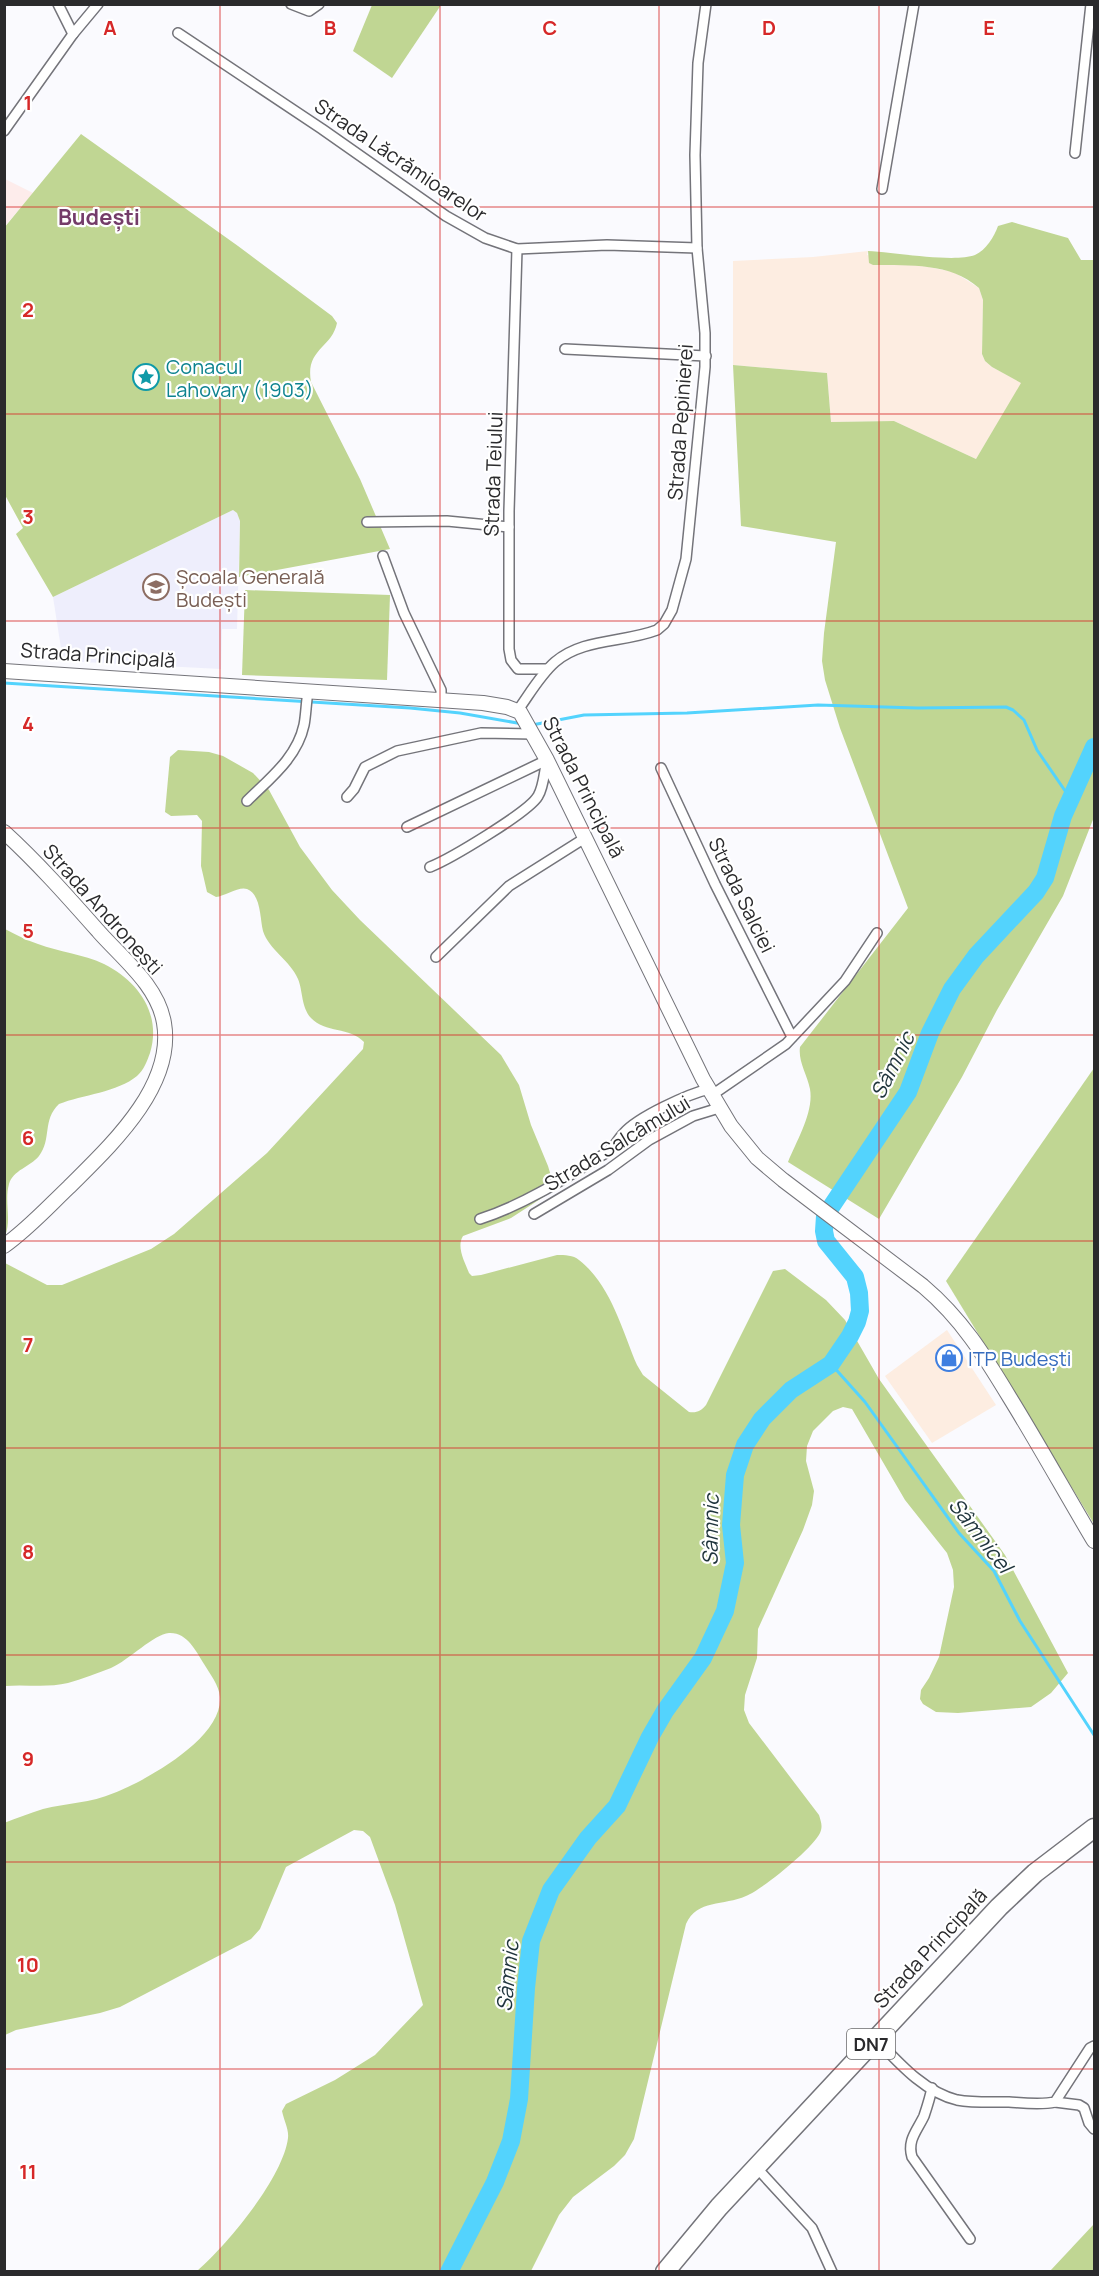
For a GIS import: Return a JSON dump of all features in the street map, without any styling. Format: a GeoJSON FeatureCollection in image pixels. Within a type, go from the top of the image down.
{"type":"FeatureCollection","features":[{"type":"Feature","properties":{"kind":"highway","name":"Strada Principală"},"geometry":{"type":"LineString","coordinates":[[665,2271],[719,2207],[1016,1890],[1056,1855],[1095,1828]]}},
{"type":"Feature","properties":{"kind":"main road","name":"Strada Principală"},"geometry":{"type":"LineString","coordinates":[[4,671],[308,693],[441,695],[520,712],[547,760],[710,1092],[743,1143],[757,1158],[804,1196],[903,1270],[945,1305],[973,1339],[1095,1541]]}},
{"type":"Feature","properties":{"kind":"main road","name":"Strada Andronești"},"geometry":{"type":"LineString","coordinates":[[4,832],[35,861],[140,976],[156,999],[164,1022],[165,1036],[157,1074],[135,1117],[105,1152],[23,1231],[4,1245]]}},
{"type":"Feature","properties":{"kind":"street"},"geometry":{"type":"LineString","coordinates":[[58,4],[73,34]]}},
{"type":"Feature","properties":{"kind":"street"},"geometry":{"type":"LineString","coordinates":[[4,131],[73,34],[98,4]]}},
{"type":"Feature","properties":{"kind":"street"},"geometry":{"type":"LineString","coordinates":[[291,4],[309,12],[319,4]]}},
{"type":"Feature","properties":{"kind":"street","name":"Strada Pepinierei"},"geometry":{"type":"LineString","coordinates":[[520,712],[547,669],[566,654],[582,647],[657,630],[669,616],[686,559],[706,356],[697,248],[695,155],[698,63],[706,4]]}},
{"type":"Feature","properties":{"kind":"street"},"geometry":{"type":"LineString","coordinates":[[882,189],[914,4]]}},
{"type":"Feature","properties":{"kind":"street"},"geometry":{"type":"LineString","coordinates":[[1075,153],[1091,4]]}},
{"type":"Feature","properties":{"kind":"street","name":"Strada Lăcrămioarelor"},"geometry":{"type":"LineString","coordinates":[[178,33],[322,129],[461,226],[492,241],[517,249],[585,245],[697,248]]}},
{"type":"Feature","properties":{"kind":"street","name":"Strada Teiului"},"geometry":{"type":"LineString","coordinates":[[517,249],[509,527],[511,660],[518,669],[547,669]]}},
{"type":"Feature","properties":{"kind":"street"},"geometry":{"type":"LineString","coordinates":[[565,349],[706,356]]}},
{"type":"Feature","properties":{"kind":"street"},"geometry":{"type":"LineString","coordinates":[[367,522],[447,521],[509,527]]}},
{"type":"Feature","properties":{"kind":"street"},"geometry":{"type":"LineString","coordinates":[[383,556],[404,613],[441,695]]}},
{"type":"Feature","properties":{"kind":"street"},"geometry":{"type":"LineString","coordinates":[[247,801],[271,780],[293,753],[304,726],[308,693]]}},
{"type":"Feature","properties":{"kind":"street"},"geometry":{"type":"LineString","coordinates":[[347,797],[354,789],[365,767],[397,751],[481,733],[532,732]]}},
{"type":"Feature","properties":{"kind":"street"},"geometry":{"type":"LineString","coordinates":[[406,827],[547,760]]}},
{"type":"Feature","properties":{"kind":"street"},"geometry":{"type":"LineString","coordinates":[[430,867],[447,859],[537,799],[547,760]]}},
{"type":"Feature","properties":{"kind":"street","name":"Strada Salciei"},"geometry":{"type":"LineString","coordinates":[[661,768],[792,1037]]}},
{"type":"Feature","properties":{"kind":"street"},"geometry":{"type":"LineString","coordinates":[[436,957],[508,886],[585,838]]}},
{"type":"Feature","properties":{"kind":"street"},"geometry":{"type":"LineString","coordinates":[[480,1219],[506,1210],[540,1193],[609,1151],[624,1132],[643,1118],[698,1092],[710,1092],[766,1058],[792,1037],[845,981],[877,933]]}},
{"type":"Feature","properties":{"kind":"street","name":"Strada Salcâmului"},"geometry":{"type":"LineString","coordinates":[[534,1214],[608,1170],[649,1140],[693,1116],[719,1108]]}},
{"type":"Feature","properties":{"kind":"street"},"geometry":{"type":"LineString","coordinates":[[876,2039],[912,2075],[949,2097],[964,2101],[1056,2102],[1079,2105],[1084,2108],[1089,2123],[1095,2129]]}},
{"type":"Feature","properties":{"kind":"street"},"geometry":{"type":"LineString","coordinates":[[1056,2102],[1090,2048],[1095,2046]]}},
{"type":"Feature","properties":{"kind":"street"},"geometry":{"type":"LineString","coordinates":[[932,2088],[924,2115],[911,2139],[909,2148],[912,2157],[970,2239]]}},
{"type":"Feature","properties":{"kind":"street"},"geometry":{"type":"LineString","coordinates":[[756,2167],[812,2228],[832,2271]]}},
{"type":"Feature","properties":{"kind":"shaded area"},"geometry":{"type":"Polygon","coordinates":[[[5,179],[33,193],[5,226],[5,179]]]}},
{"type":"Feature","properties":{"kind":"shaded area"},"geometry":{"type":"Polygon","coordinates":[[[868,251],[867,255],[954,272],[979,288],[983,300],[982,354],[985,361],[1022,383],[976,459],[894,421],[831,422],[827,373],[733,365],[733,261],[813,257],[868,251]]]}},
{"type":"Feature","properties":{"kind":"shaded area","name":"Școala Generală Budești"},"geometry":{"type":"Polygon","coordinates":[[[233,510],[240,521],[237,629],[222,629],[221,669],[63,661],[53,597],[233,510]]]}},
{"type":"Feature","properties":{"kind":"shaded area"},"geometry":{"type":"Polygon","coordinates":[[[947,1330],[996,1405],[932,1443],[885,1376],[947,1330]]]}},
{"type":"Feature","properties":{"kind":"green space"},"geometry":{"type":"Polygon","coordinates":[[[372,5],[441,5],[392,78],[353,51],[372,5]]]}},
{"type":"Feature","properties":{"kind":"green space"},"geometry":{"type":"Polygon","coordinates":[[[81,134],[332,316],[337,323],[330,338],[315,355],[310,371],[311,382],[360,479],[390,549],[239,577],[240,521],[233,510],[53,597],[16,534],[23,528],[5,495],[4,228],[81,134]]]}},
{"type":"Feature","properties":{"kind":"green space"},"geometry":{"type":"Polygon","coordinates":[[[1012,222],[1068,238],[1081,260],[1094,260],[1094,817],[1063,896],[997,1010],[962,1077],[879,1219],[788,1162],[804,1126],[811,1098],[800,1058],[800,1047],[908,908],[840,728],[825,680],[822,661],[824,633],[836,542],[741,526],[733,365],[827,373],[831,422],[894,421],[976,459],[1021,383],[985,361],[982,354],[983,300],[979,288],[955,274],[929,267],[873,265],[869,263],[868,251],[939,258],[975,255],[986,247],[998,226],[1012,222]]]}},
{"type":"Feature","properties":{"kind":"green space"},"geometry":{"type":"Polygon","coordinates":[[[245,590],[390,595],[387,680],[242,675],[245,590]]]}},
{"type":"Feature","properties":{"kind":"green space"},"geometry":{"type":"Polygon","coordinates":[[[178,750],[209,752],[223,756],[253,773],[269,790],[300,847],[332,890],[360,920],[501,1055],[519,1085],[531,1125],[551,1176],[548,1194],[511,1218],[463,1236],[460,1245],[469,1273],[472,1276],[481,1275],[557,1255],[577,1258],[590,1270],[607,1295],[643,1375],[689,1412],[692,1412],[699,1411],[706,1405],[773,1271],[785,1269],[826,1300],[845,1320],[879,1379],[1005,1555],[1068,1673],[1051,1693],[1031,1707],[958,1713],[936,1712],[923,1704],[920,1699],[921,1690],[939,1657],[954,1587],[953,1570],[947,1553],[905,1500],[852,1409],[843,1407],[833,1411],[813,1431],[807,1446],[806,1461],[814,1491],[812,1505],[758,1629],[757,1658],[745,1695],[744,1710],[749,1723],[819,1815],[821,1831],[798,1858],[754,1892],[738,1899],[704,1907],[691,1916],[686,1924],[634,2139],[625,2155],[614,2166],[573,2197],[559,2215],[531,2271],[197,2271],[238,2228],[276,2172],[288,2138],[282,2111],[286,2104],[335,2080],[375,2055],[423,2005],[395,1905],[370,1837],[363,1831],[354,1830],[286,1867],[260,1929],[251,1939],[120,2007],[16,2030],[5,2035],[4,1823],[43,1809],[105,1796],[128,1787],[163,1768],[196,1742],[209,1727],[218,1712],[220,1697],[214,1680],[190,1643],[181,1636],[169,1633],[156,1638],[111,1668],[73,1681],[52,1685],[5,1686],[5,1263],[47,1285],[62,1285],[151,1249],[174,1234],[267,1153],[363,1049],[364,1042],[352,1034],[317,1023],[308,1014],[298,979],[266,938],[259,907],[252,892],[244,888],[216,897],[207,892],[201,866],[202,821],[197,815],[171,816],[165,812],[170,757],[178,750]]]}},
{"type":"Feature","properties":{"kind":"green space"},"geometry":{"type":"Polygon","coordinates":[[[5,929],[38,944],[79,955],[116,971],[137,989],[144,1000],[153,1025],[153,1039],[150,1053],[142,1071],[137,1076],[110,1090],[59,1104],[54,1110],[43,1150],[35,1160],[14,1175],[9,1184],[8,1223],[5,1236],[5,929]]]}},
{"type":"Feature","properties":{"kind":"green space"},"geometry":{"type":"Polygon","coordinates":[[[1094,1068],[1094,1524],[946,1281],[1094,1068]]]}},
{"type":"Feature","properties":{"kind":"green space"},"geometry":{"type":"Polygon","coordinates":[[[1094,2224],[1094,2271],[1050,2271],[1094,2224]]]}},
{"type":"Feature","properties":{"kind":"waterway"},"geometry":{"type":"LineString","coordinates":[[4,683],[410,708],[460,713],[523,724]]}},
{"type":"Feature","properties":{"kind":"waterway"},"geometry":{"type":"LineString","coordinates":[[532,725],[584,715],[687,713],[818,705],[918,708],[1006,707],[1024,720],[1037,750],[1070,798]]}},
{"type":"Feature","properties":{"kind":"waterway","name":"Sâmnic"},"geometry":{"type":"LineString","coordinates":[[449,2272],[495,2182],[511,2141],[519,2099],[531,1941],[551,1890],[588,1838],[617,1806],[650,1737],[665,1711],[703,1658],[725,1611],[735,1563],[731,1525],[735,1475],[745,1445],[762,1419],[791,1390],[831,1364],[857,1322],[860,1311],[855,1277],[826,1241],[825,1216],[908,1092],[930,1033],[952,989],[976,956],[1036,892],[1045,878],[1063,816],[1094,747]]}},
{"type":"Feature","properties":{"kind":"waterway","name":"Sâmnicel"},"geometry":{"type":"LineString","coordinates":[[831,1364],[865,1402],[959,1533],[994,1571],[1020,1621],[1094,1735]]}},
{"type":"Feature","properties":{"kind":"place","name":"Conacul Lahovary (1903)"},"geometry":{"type":"Point","coordinates":[146,377]}},
{"type":"Feature","properties":{"kind":"place","name":"Școala Generală Budești"},"geometry":{"type":"Point","coordinates":[156,587]}},
{"type":"Feature","properties":{"kind":"place","name":"ITP Budești"},"geometry":{"type":"Point","coordinates":[949,1358]}},
{"type":"Feature","properties":{"kind":"district","name":"Budești"},"geometry":{"type":"Point","coordinates":[99,217]}}]}
